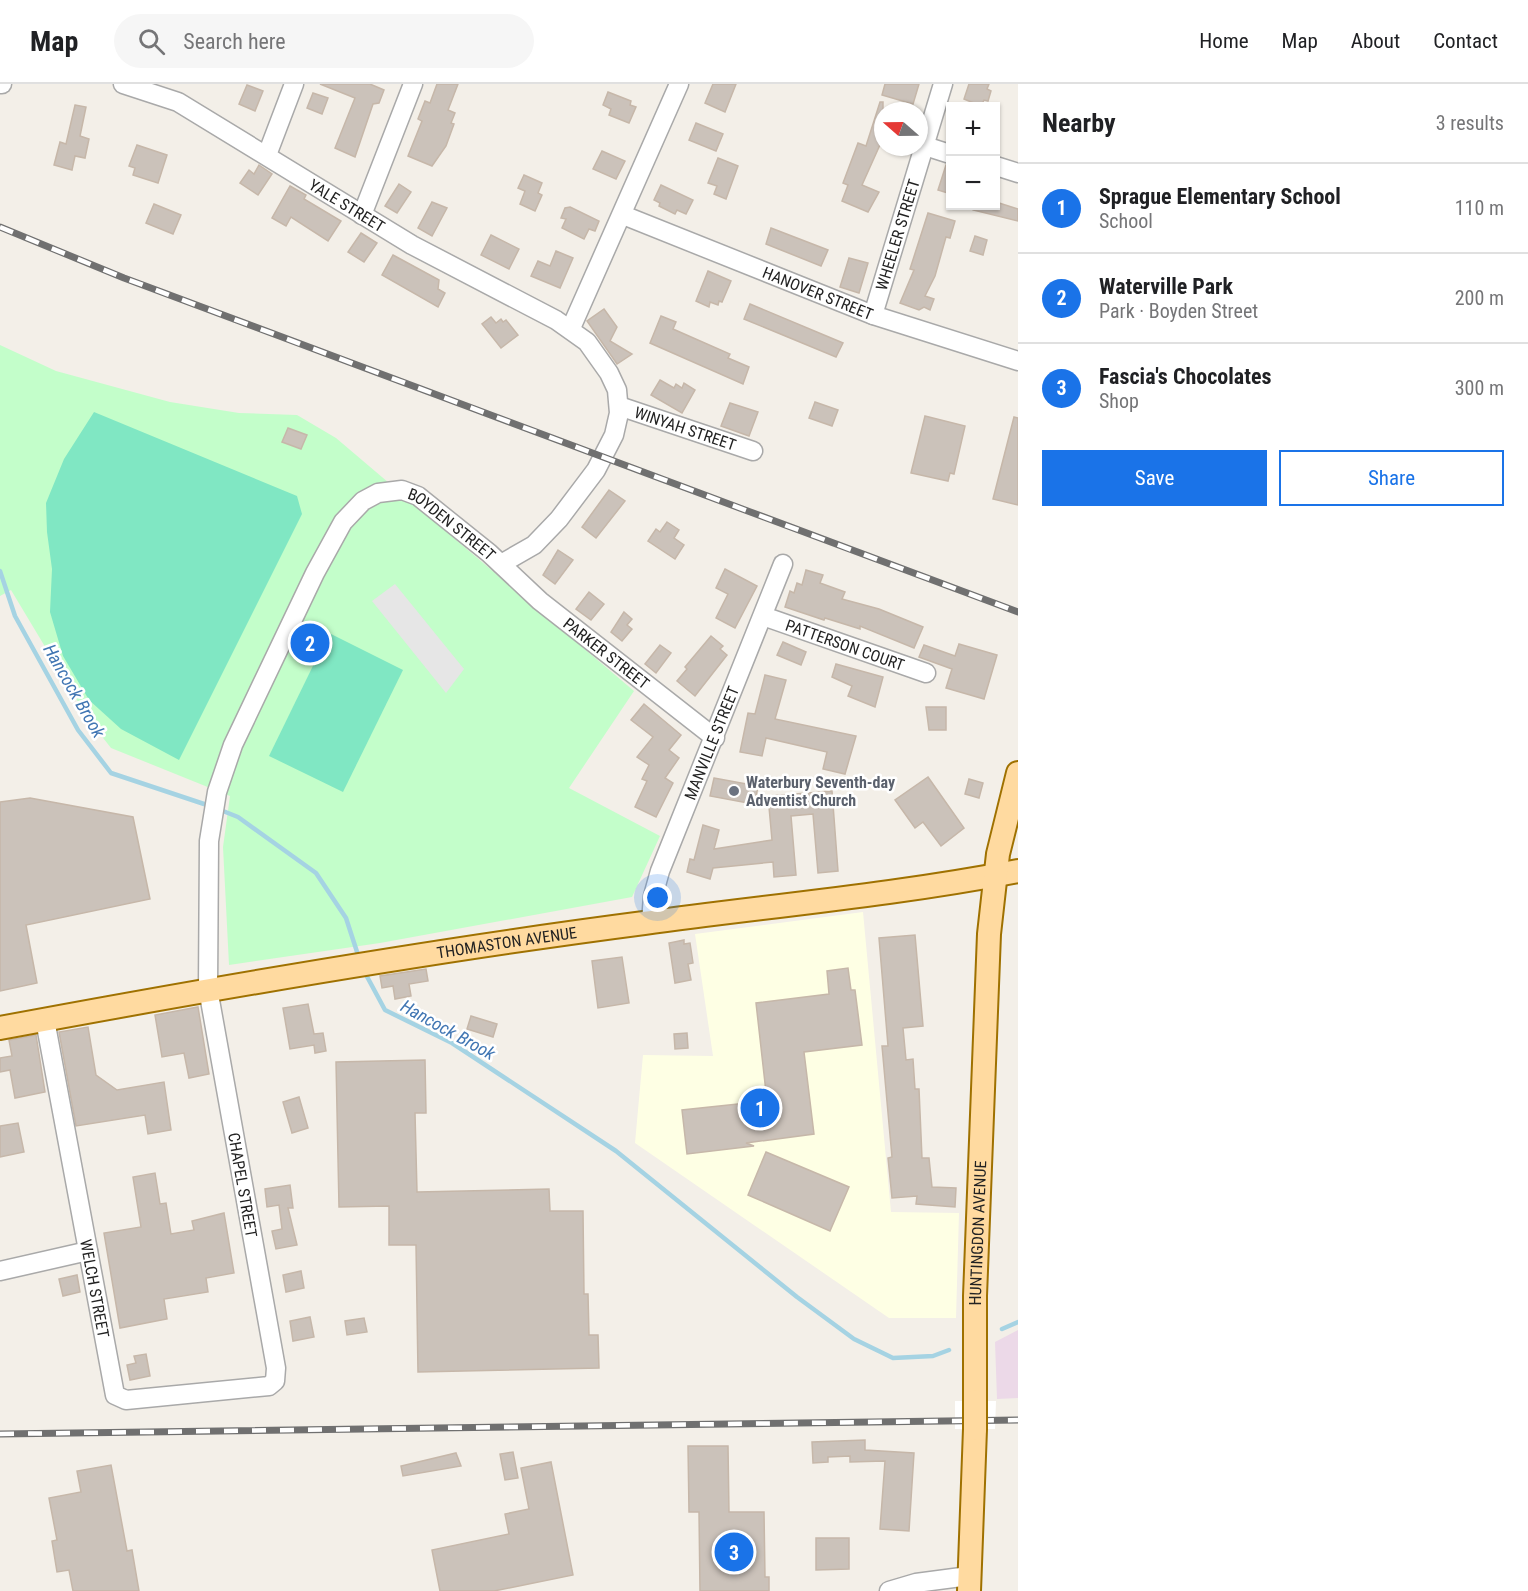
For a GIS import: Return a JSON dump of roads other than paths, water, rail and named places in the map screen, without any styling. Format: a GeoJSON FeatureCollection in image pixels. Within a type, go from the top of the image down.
{"type":"FeatureCollection","features":[{"type":"Feature","properties":{"kind":"main road","name":"HUNTINGDON AVENUE"},"geometry":{"type":"LineString","coordinates":[[969,1583],[975,1429],[975,1296],[988,934],[995,875],[1018,773]]}},
{"type":"Feature","properties":{"kind":"main road","name":"THOMASTON AVENUE"},"geometry":{"type":"LineString","coordinates":[[0,1028],[207,989],[342,968],[651,922],[931,888],[1018,871]]}},
{"type":"Feature","properties":{"kind":"street","name":"YALE STREET"},"geometry":{"type":"LineString","coordinates":[[123,84],[178,102],[429,254],[571,328]]}},
{"type":"Feature","properties":{"kind":"street"},"geometry":{"type":"LineString","coordinates":[[267,155],[294,84]]}},
{"type":"Feature","properties":{"kind":"street"},"geometry":{"type":"LineString","coordinates":[[362,214],[413,84]]}},
{"type":"Feature","properties":{"kind":"street"},"geometry":{"type":"LineString","coordinates":[[571,328],[623,215],[679,84]]}},
{"type":"Feature","properties":{"kind":"street","name":"WHEELER STREET"},"geometry":{"type":"LineString","coordinates":[[928,136],[943,84]]}},
{"type":"Feature","properties":{"kind":"street"},"geometry":{"type":"LineString","coordinates":[[928,147],[946,152]]}},
{"type":"Feature","properties":{"kind":"street","name":"WHEELER STREET"},"geometry":{"type":"LineString","coordinates":[[873,315],[922,156]]}},
{"type":"Feature","properties":{"kind":"street"},"geometry":{"type":"LineString","coordinates":[[1000,167],[1018,173]]}},
{"type":"Feature","properties":{"kind":"street","name":"HANOVER STREET"},"geometry":{"type":"LineString","coordinates":[[623,215],[873,315],[1018,361]]}},
{"type":"Feature","properties":{"kind":"street","name":"BOYDEN STREET"},"geometry":{"type":"LineString","coordinates":[[207,989],[208,854],[217,792],[245,718],[322,558],[343,522],[363,501],[387,490],[402,490],[414,494],[501,564],[534,545],[585,486],[610,444],[616,428],[619,406],[617,390],[609,373],[587,342],[571,328]]}},
{"type":"Feature","properties":{"kind":"street","name":"WINYAH STREET"},"geometry":{"type":"LineString","coordinates":[[619,406],[753,451]]}},
{"type":"Feature","properties":{"kind":"street","name":"PARKER STREET"},"geometry":{"type":"LineString","coordinates":[[501,564],[549,608],[715,738]]}},
{"type":"Feature","properties":{"kind":"street","name":"MANVILLE STREET"},"geometry":{"type":"LineString","coordinates":[[651,922],[653,896],[660,871],[783,564]]}},
{"type":"Feature","properties":{"kind":"street","name":"PATTERSON COURT"},"geometry":{"type":"LineString","coordinates":[[763,616],[926,673]]}},
{"type":"Feature","properties":{"kind":"street","name":"CHAPEL STREET"},"geometry":{"type":"LineString","coordinates":[[207,989],[276,1368],[275,1381]]}},
{"type":"Feature","properties":{"kind":"street","name":"WELCH STREET"},"geometry":{"type":"LineString","coordinates":[[45,1020],[112,1386],[117,1398],[126,1400],[265,1387],[275,1381]]}},
{"type":"Feature","properties":{"kind":"street"},"geometry":{"type":"LineString","coordinates":[[0,1271],[88,1251]]}},
{"type":"Feature","properties":{"kind":"street"},"geometry":{"type":"LineString","coordinates":[[888,1591],[916,1582],[969,1583]]}},
{"type":"Feature","properties":{"kind":"waterway","name":"Hancock Brook"},"geometry":{"type":"LineString","coordinates":[[0,571],[15,616],[78,730],[111,773],[210,806]]}},
{"type":"Feature","properties":{"kind":"waterway","name":"Hancock Brook"},"geometry":{"type":"LineString","coordinates":[[218,809],[238,817],[316,873],[346,918],[359,958]]}},
{"type":"Feature","properties":{"kind":"waterway","name":"Hancock Brook"},"geometry":{"type":"LineString","coordinates":[[364,971],[385,1010],[452,1043],[616,1151],[797,1297],[854,1339],[893,1358],[933,1356],[949,1350]]}},
{"type":"Feature","properties":{"kind":"waterway","name":"Hancock Brook"},"geometry":{"type":"LineString","coordinates":[[1002,1329],[1018,1322]]}},
{"type":"Feature","properties":{"kind":"railway"},"geometry":{"type":"LineString","coordinates":[[0,227],[124,278],[1018,612]]}},
{"type":"Feature","properties":{"kind":"railway"},"geometry":{"type":"LineString","coordinates":[[0,1434],[1018,1420]]}},
{"type":"Feature","properties":{"kind":"place","name":"Waterville Park"},"geometry":{"type":"Point","coordinates":[310,643]}},
{"type":"Feature","properties":{"kind":"place","name":"Waterbury Seventh-day Adventist Church"},"geometry":{"type":"Point","coordinates":[734,791]}},
{"type":"Feature","properties":{"kind":"place","name":"Sprague Elementary School"},"geometry":{"type":"Point","coordinates":[760,1108]}},
{"type":"Feature","properties":{"kind":"place","name":"Fascia's Chocolates"},"geometry":{"type":"Point","coordinates":[734,1552]}}]}
